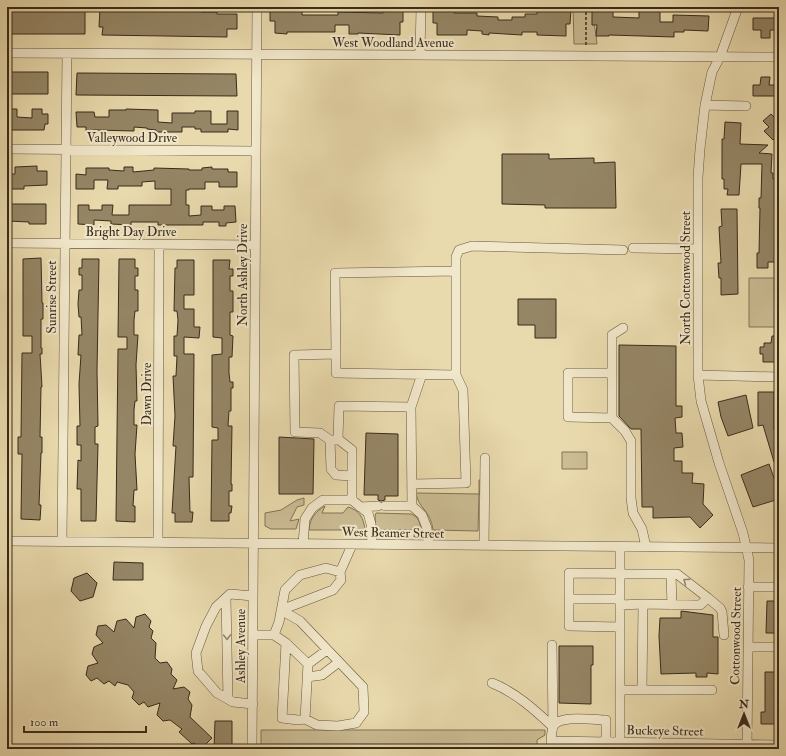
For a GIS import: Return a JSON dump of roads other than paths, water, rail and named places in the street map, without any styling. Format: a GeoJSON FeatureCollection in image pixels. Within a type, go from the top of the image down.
{"type":"FeatureCollection","features":[{"type":"Feature","properties":{"kind":"street","name":"North Ashley Drive"},"geometry":{"type":"LineString","coordinates":[[254,544],[257,7]]}},
{"type":"Feature","properties":{"kind":"street"},"geometry":{"type":"LineString","coordinates":[[420,55],[421,7]]}},
{"type":"Feature","properties":{"kind":"street","name":"North Cottonwood Street"},"geometry":{"type":"LineString","coordinates":[[738,7],[720,57],[712,72],[705,105],[699,170],[698,375],[701,401],[718,463],[743,533],[746,548]]}},
{"type":"Feature","properties":{"kind":"street","name":"West Woodland Avenue"},"geometry":{"type":"LineString","coordinates":[[7,53],[779,58]]}},
{"type":"Feature","properties":{"kind":"street","name":"Sunrise Street"},"geometry":{"type":"LineString","coordinates":[[62,541],[67,54]]}},
{"type":"Feature","properties":{"kind":"street"},"geometry":{"type":"LineString","coordinates":[[705,105],[746,106]]}},
{"type":"Feature","properties":{"kind":"street","name":"Valleywood Drive"},"geometry":{"type":"LineString","coordinates":[[7,149],[256,151]]}},
{"type":"Feature","properties":{"kind":"street","name":"Bright Day Drive"},"geometry":{"type":"LineString","coordinates":[[7,243],[256,245]]}},
{"type":"Feature","properties":{"kind":"street","name":"Dawn Drive"},"geometry":{"type":"LineString","coordinates":[[158,542],[159,245]]}},
{"type":"Feature","properties":{"kind":"street"},"geometry":{"type":"LineString","coordinates":[[412,484],[466,483],[463,390],[456,375],[456,257],[460,250],[472,246],[623,250]]}},
{"type":"Feature","properties":{"kind":"street"},"geometry":{"type":"LineString","coordinates":[[633,248],[698,249]]}},
{"type":"Feature","properties":{"kind":"street"},"geometry":{"type":"LineString","coordinates":[[456,271],[336,273],[336,373],[456,375]]}},
{"type":"Feature","properties":{"kind":"street"},"geometry":{"type":"LineString","coordinates":[[612,418],[612,335],[623,328]]}},
{"type":"Feature","properties":{"kind":"street"},"geometry":{"type":"LineString","coordinates":[[336,354],[294,355],[295,432],[320,433],[352,450],[352,500]]}},
{"type":"Feature","properties":{"kind":"street"},"geometry":{"type":"LineString","coordinates":[[612,373],[568,373],[568,417],[612,418],[625,431],[631,441],[631,498],[633,513],[642,529],[646,547]]}},
{"type":"Feature","properties":{"kind":"street"},"geometry":{"type":"LineString","coordinates":[[412,506],[411,407],[422,374]]}},
{"type":"Feature","properties":{"kind":"street"},"geometry":{"type":"LineString","coordinates":[[698,375],[779,377]]}},
{"type":"Feature","properties":{"kind":"street"},"geometry":{"type":"LineString","coordinates":[[352,476],[336,475],[331,469],[339,406],[411,407]]}},
{"type":"Feature","properties":{"kind":"street"},"geometry":{"type":"LineString","coordinates":[[484,546],[485,458]]}},
{"type":"Feature","properties":{"kind":"street"},"geometry":{"type":"LineString","coordinates":[[303,544],[305,519],[312,508],[323,500],[352,500],[368,513],[371,524],[372,545]]}},
{"type":"Feature","properties":{"kind":"street"},"geometry":{"type":"LineString","coordinates":[[360,506],[412,506],[422,515],[427,528],[429,545]]}},
{"type":"Feature","properties":{"kind":"street","name":"West Beamer Street"},"geometry":{"type":"LineString","coordinates":[[7,541],[779,548]]}},
{"type":"Feature","properties":{"kind":"street","name":"Ashley Avenue"},"geometry":{"type":"LineString","coordinates":[[252,749],[254,544]]}},
{"type":"Feature","properties":{"kind":"street"},"geometry":{"type":"LineString","coordinates":[[282,610],[332,590],[341,580],[340,572],[352,545]]}},
{"type":"Feature","properties":{"kind":"street"},"geometry":{"type":"LineString","coordinates":[[620,547],[620,742]]}},
{"type":"Feature","properties":{"kind":"street","name":"Cottonwood Street"},"geometry":{"type":"LineString","coordinates":[[746,548],[749,560],[747,747]]}},
{"type":"Feature","properties":{"kind":"street"},"geometry":{"type":"LineString","coordinates":[[274,635],[282,610],[285,590],[300,575],[326,568],[340,572]]}},
{"type":"Feature","properties":{"kind":"street"},"geometry":{"type":"LineString","coordinates":[[620,627],[569,626],[569,573],[677,574],[720,608],[722,612],[724,635]]}},
{"type":"Feature","properties":{"kind":"street"},"geometry":{"type":"LineString","coordinates":[[671,574],[672,605]]}},
{"type":"Feature","properties":{"kind":"street"},"geometry":{"type":"LineString","coordinates":[[748,587],[779,588]]}},
{"type":"Feature","properties":{"kind":"street"},"geometry":{"type":"LineString","coordinates":[[253,596],[230,594],[216,607],[206,626],[196,653],[198,672],[217,693],[234,702],[253,704]]}},
{"type":"Feature","properties":{"kind":"street"},"geometry":{"type":"LineString","coordinates":[[226,598],[228,699]]}},
{"type":"Feature","properties":{"kind":"street"},"geometry":{"type":"LineString","coordinates":[[569,599],[643,604],[700,605],[708,598]]}},
{"type":"Feature","properties":{"kind":"street"},"geometry":{"type":"LineString","coordinates":[[642,690],[643,604]]}},
{"type":"Feature","properties":{"kind":"street"},"geometry":{"type":"LineString","coordinates":[[282,610],[300,621],[363,687],[364,712],[356,724],[338,726],[317,725],[305,719],[298,720],[282,718],[286,643]]}},
{"type":"Feature","properties":{"kind":"street"},"geometry":{"type":"LineString","coordinates":[[253,635],[274,635],[286,643],[308,664]]}},
{"type":"Feature","properties":{"kind":"street"},"geometry":{"type":"LineString","coordinates":[[551,745],[553,727],[552,645]]}},
{"type":"Feature","properties":{"kind":"street"},"geometry":{"type":"LineString","coordinates":[[748,646],[779,647]]}},
{"type":"Feature","properties":{"kind":"street"},"geometry":{"type":"LineString","coordinates":[[305,719],[308,664],[327,650]]}},
{"type":"Feature","properties":{"kind":"street"},"geometry":{"type":"LineString","coordinates":[[307,677],[322,675],[339,662]]}},
{"type":"Feature","properties":{"kind":"street"},"geometry":{"type":"LineString","coordinates":[[492,683],[504,687],[553,727]]}},
{"type":"Feature","properties":{"kind":"street"},"geometry":{"type":"LineString","coordinates":[[620,690],[712,690]]}},
{"type":"Feature","properties":{"kind":"street"},"geometry":{"type":"LineString","coordinates":[[553,727],[561,720],[606,720],[606,742]]}},
{"type":"Feature","properties":{"kind":"street","name":"Buckeye Street"},"geometry":{"type":"LineString","coordinates":[[551,745],[620,742],[636,746],[747,747],[779,745]]}}]}
